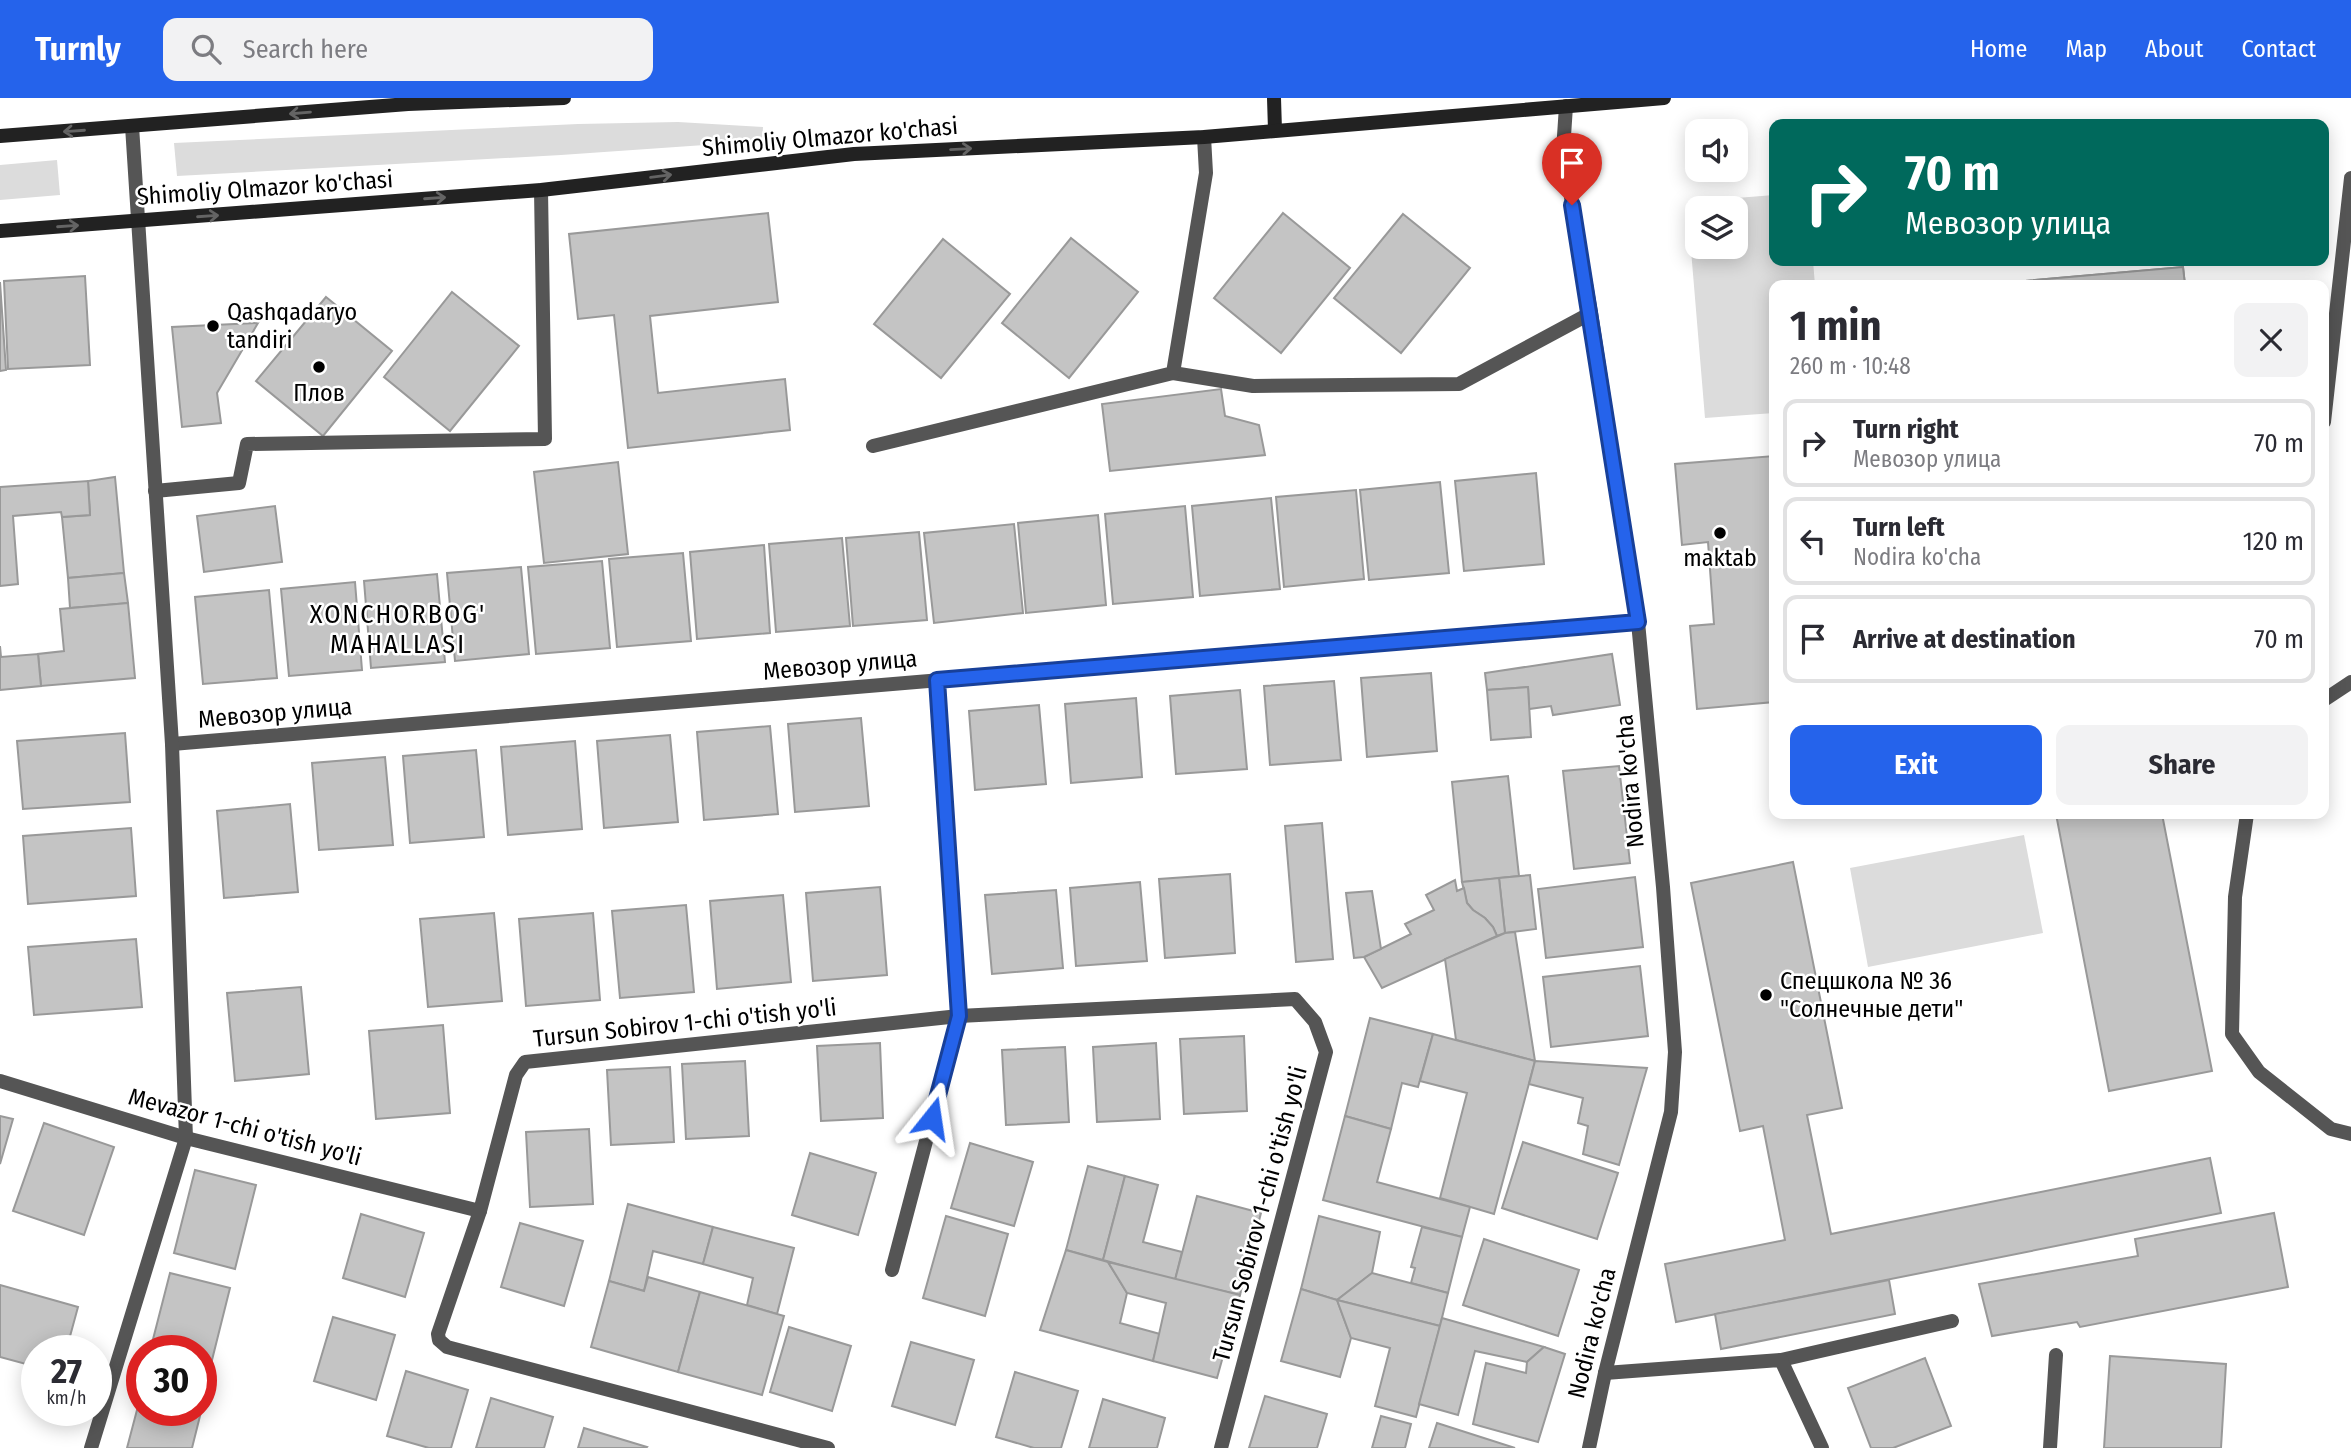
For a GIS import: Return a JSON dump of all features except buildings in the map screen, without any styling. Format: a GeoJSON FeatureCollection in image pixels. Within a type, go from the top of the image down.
{"type":"FeatureCollection","features":[{"type":"Feature","properties":{"kind":"main road"},"geometry":{"type":"LineString","coordinates":[[0,136],[408,101],[564,98]]}},
{"type":"Feature","properties":{"kind":"main road"},"geometry":{"type":"LineString","coordinates":[[1274,98],[1275,130]]}},
{"type":"Feature","properties":{"kind":"main road","name":"Shimoliy Olmazor ko'chasi"},"geometry":{"type":"LineString","coordinates":[[0,231],[541,190],[854,154],[1204,136],[1664,98]]}},
{"type":"Feature","properties":{"kind":"street","name":"Nodira ko'cha"},"geometry":{"type":"LineString","coordinates":[[1566,106],[1563,151],[1591,313],[1638,622],[1675,1052],[1671,1112],[1605,1373],[1589,1448]]}},
{"type":"Feature","properties":{"kind":"street"},"geometry":{"type":"LineString","coordinates":[[91,1448],[186,1138],[172,744],[132,126]]}},
{"type":"Feature","properties":{"kind":"street"},"geometry":{"type":"LineString","coordinates":[[1172,373],[1206,173],[1204,136]]}},
{"type":"Feature","properties":{"kind":"street"},"geometry":{"type":"LineString","coordinates":[[2329,377],[2351,178]]}},
{"type":"Feature","properties":{"kind":"street"},"geometry":{"type":"LineString","coordinates":[[155,491],[239,483],[247,444],[545,439],[541,190]]}},
{"type":"Feature","properties":{"kind":"street"},"geometry":{"type":"LineString","coordinates":[[873,446],[1172,373],[1253,386],[1459,384],[1591,313]]}},
{"type":"Feature","properties":{"kind":"street","name":"Мевозор улица"},"geometry":{"type":"LineString","coordinates":[[172,744],[1638,622]]}},
{"type":"Feature","properties":{"kind":"street"},"geometry":{"type":"LineString","coordinates":[[892,1270],[959,1016],[937,680]]}},
{"type":"Feature","properties":{"kind":"street"},"geometry":{"type":"LineString","coordinates":[[2329,697],[2351,682]]}},
{"type":"Feature","properties":{"kind":"street"},"geometry":{"type":"LineString","coordinates":[[2246,819],[2235,897],[2232,1034],[2259,1072],[2331,1129],[2351,1134]]}},
{"type":"Feature","properties":{"kind":"street","name":"Tursun Sobirov 1-chi o'tish yo'li"},"geometry":{"type":"LineString","coordinates":[[828,1448],[447,1347],[439,1340],[438,1334],[480,1211],[516,1075],[526,1062],[959,1016],[1295,999],[1315,1022],[1326,1052],[1221,1448]]}},
{"type":"Feature","properties":{"kind":"street","name":"Mevazor 1-chi o'tish yo'li"},"geometry":{"type":"LineString","coordinates":[[0,1081],[186,1138],[480,1211]]}},
{"type":"Feature","properties":{"kind":"street"},"geometry":{"type":"LineString","coordinates":[[1605,1373],[1781,1360],[1952,1321]]}},
{"type":"Feature","properties":{"kind":"street"},"geometry":{"type":"LineString","coordinates":[[2050,1448],[2056,1355]]}},
{"type":"Feature","properties":{"kind":"street"},"geometry":{"type":"LineString","coordinates":[[1781,1360],[1822,1448]]}},
{"type":"Feature","properties":{"kind":"shaded area"},"geometry":{"type":"Polygon","coordinates":[[[678,122],[763,127],[762,141],[177,176],[174,143],[578,124],[678,122]]]}},
{"type":"Feature","properties":{"kind":"shaded area"},"geometry":{"type":"Polygon","coordinates":[[[57,160],[60,195],[0,200],[0,165],[57,160]]]}},
{"type":"Feature","properties":{"kind":"shaded area"},"geometry":{"type":"Polygon","coordinates":[[[1769,195],[1769,266],[1813,266],[1815,280],[1769,280],[1769,413],[1705,418],[1692,259],[1748,259],[1748,197],[1769,195]]]}},
{"type":"Feature","properties":{"kind":"shaded area"},"geometry":{"type":"Polygon","coordinates":[[[2024,835],[2043,933],[1868,967],[1850,868],[2024,835]]]}},
{"type":"Feature","properties":{"kind":"place","name":"Qashqadaryo tandiri"},"geometry":{"type":"Point","coordinates":[213,326]}},
{"type":"Feature","properties":{"kind":"place","name":"Плов"},"geometry":{"type":"Point","coordinates":[319,367]}},
{"type":"Feature","properties":{"kind":"place","name":"maktab"},"geometry":{"type":"Point","coordinates":[1720,533]}},
{"type":"Feature","properties":{"kind":"place","name":"Спецшкола № 36 \"Солнечные дети\""},"geometry":{"type":"Point","coordinates":[1766,995]}},
{"type":"Feature","properties":{"kind":"district","name":"XONCHORBOG' MAHALLASI"},"geometry":{"type":"Point","coordinates":[398,629]}},
{"type":"Feature","properties":{"kind":"route"},"geometry":{"type":"LineString","coordinates":[[932,1118],[959,1016],[937,680],[1638,622],[1572,205]]}}]}
